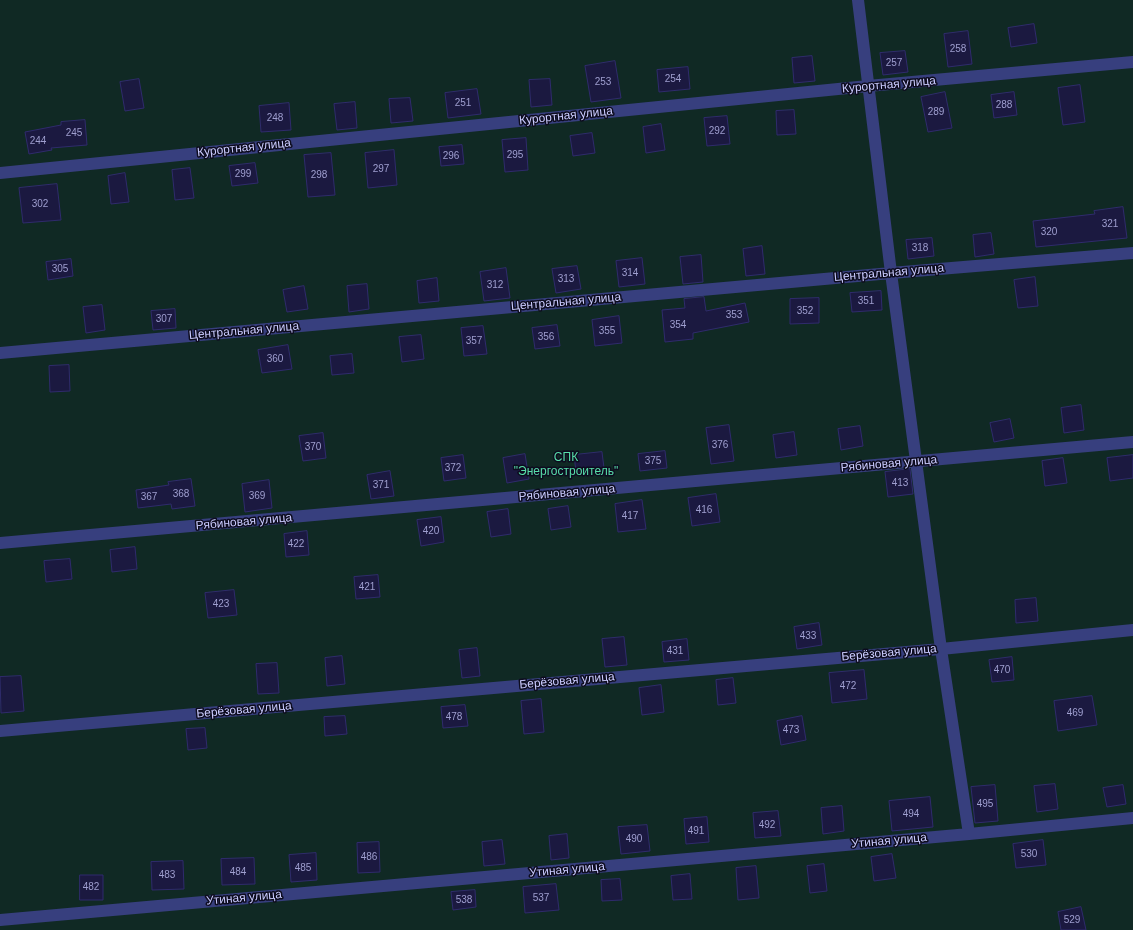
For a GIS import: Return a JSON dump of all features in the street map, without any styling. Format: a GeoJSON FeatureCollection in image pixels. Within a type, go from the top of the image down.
{"type":"FeatureCollection","features":[{"type":"Feature","properties":{"kind":"street"},"geometry":{"type":"LineString","coordinates":[[858,0],[891,273],[941,649],[970,834]]}},
{"type":"Feature","properties":{"kind":"street","name":"Курортная улица"},"geometry":{"type":"LineString","coordinates":[[0,173],[868,86],[1133,62]]}},
{"type":"Feature","properties":{"kind":"street","name":"Центральная улица"},"geometry":{"type":"LineString","coordinates":[[0,353],[891,273],[1133,253]]}},
{"type":"Feature","properties":{"kind":"street","name":"Рябиновая улица"},"geometry":{"type":"LineString","coordinates":[[0,543],[1133,442]]}},
{"type":"Feature","properties":{"kind":"street","name":"Берёзовая улица"},"geometry":{"type":"LineString","coordinates":[[0,731],[941,649],[1133,630]]}},
{"type":"Feature","properties":{"kind":"street","name":"Утиная улица"},"geometry":{"type":"LineString","coordinates":[[0,920],[970,834],[1133,818]]}},
{"type":"Feature","properties":{"kind":"green space","name":"СПК \"Энергостроитель\""},"geometry":{"type":"Polygon","coordinates":[[[0,0],[1133,0],[1133,930],[0,930],[0,0]]]}},
{"type":"Feature","properties":{"kind":"building"},"geometry":{"type":"Polygon","coordinates":[[[1034,24],[1037,43],[1011,47],[1008,28],[1034,24]]]}},
{"type":"Feature","properties":{"kind":"building"},"geometry":{"type":"Polygon","coordinates":[[[968,31],[972,64],[948,67],[944,34],[968,31]]]}},
{"type":"Feature","properties":{"kind":"building"},"geometry":{"type":"Polygon","coordinates":[[[905,51],[908,72],[883,75],[880,53],[905,51]]]}},
{"type":"Feature","properties":{"kind":"building"},"geometry":{"type":"Polygon","coordinates":[[[812,56],[815,81],[794,83],[792,58],[812,56]]]}},
{"type":"Feature","properties":{"kind":"building"},"geometry":{"type":"Polygon","coordinates":[[[615,61],[621,98],[591,102],[585,66],[615,61]]]}},
{"type":"Feature","properties":{"kind":"building"},"geometry":{"type":"Polygon","coordinates":[[[688,67],[690,89],[659,92],[657,70],[688,67]]]}},
{"type":"Feature","properties":{"kind":"building"},"geometry":{"type":"Polygon","coordinates":[[[139,79],[144,108],[125,111],[120,82],[139,79]]]}},
{"type":"Feature","properties":{"kind":"building"},"geometry":{"type":"Polygon","coordinates":[[[550,79],[552,105],[531,107],[529,80],[550,79]]]}},
{"type":"Feature","properties":{"kind":"building"},"geometry":{"type":"Polygon","coordinates":[[[1080,85],[1085,122],[1063,125],[1058,88],[1080,85]]]}},
{"type":"Feature","properties":{"kind":"building"},"geometry":{"type":"Polygon","coordinates":[[[477,89],[481,114],[448,118],[445,93],[477,89]]]}},
{"type":"Feature","properties":{"kind":"building"},"geometry":{"type":"Polygon","coordinates":[[[945,92],[952,128],[928,132],[921,97],[945,92]]]}},
{"type":"Feature","properties":{"kind":"building"},"geometry":{"type":"Polygon","coordinates":[[[1014,92],[1017,115],[994,118],[991,95],[1014,92]]]}},
{"type":"Feature","properties":{"kind":"building"},"geometry":{"type":"Polygon","coordinates":[[[410,98],[413,121],[391,123],[389,99],[410,98]]]}},
{"type":"Feature","properties":{"kind":"building"},"geometry":{"type":"Polygon","coordinates":[[[355,102],[357,128],[337,130],[334,104],[355,102]]]}},
{"type":"Feature","properties":{"kind":"building"},"geometry":{"type":"Polygon","coordinates":[[[289,103],[291,130],[261,132],[259,106],[289,103]]]}},
{"type":"Feature","properties":{"kind":"building"},"geometry":{"type":"Polygon","coordinates":[[[794,110],[796,134],[777,135],[776,111],[794,110]]]}},
{"type":"Feature","properties":{"kind":"building"},"geometry":{"type":"Polygon","coordinates":[[[727,116],[730,144],[707,146],[704,118],[727,116]]]}},
{"type":"Feature","properties":{"kind":"building"},"geometry":{"type":"Polygon","coordinates":[[[85,120],[87,145],[51,148],[52,150],[29,154],[25,132],[61,125],[61,122],[85,120]]]}},
{"type":"Feature","properties":{"kind":"building"},"geometry":{"type":"Polygon","coordinates":[[[661,124],[665,150],[646,153],[643,127],[661,124]]]}},
{"type":"Feature","properties":{"kind":"building"},"geometry":{"type":"Polygon","coordinates":[[[592,133],[595,153],[573,156],[570,136],[592,133]]]}},
{"type":"Feature","properties":{"kind":"building"},"geometry":{"type":"Polygon","coordinates":[[[526,138],[528,170],[505,172],[502,140],[526,138]]]}},
{"type":"Feature","properties":{"kind":"building"},"geometry":{"type":"Polygon","coordinates":[[[462,145],[464,164],[441,166],[439,147],[462,145]]]}},
{"type":"Feature","properties":{"kind":"building"},"geometry":{"type":"Polygon","coordinates":[[[394,150],[397,185],[368,188],[365,153],[394,150]]]}},
{"type":"Feature","properties":{"kind":"building"},"geometry":{"type":"Polygon","coordinates":[[[331,153],[335,195],[308,197],[304,155],[331,153]]]}},
{"type":"Feature","properties":{"kind":"building"},"geometry":{"type":"Polygon","coordinates":[[[255,163],[258,183],[232,186],[229,166],[255,163]]]}},
{"type":"Feature","properties":{"kind":"building"},"geometry":{"type":"Polygon","coordinates":[[[190,168],[194,198],[175,200],[172,170],[190,168]]]}},
{"type":"Feature","properties":{"kind":"building"},"geometry":{"type":"Polygon","coordinates":[[[125,173],[129,202],[111,204],[108,176],[125,173]]]}},
{"type":"Feature","properties":{"kind":"building"},"geometry":{"type":"Polygon","coordinates":[[[57,184],[61,220],[23,223],[19,188],[57,184]]]}},
{"type":"Feature","properties":{"kind":"building"},"geometry":{"type":"Polygon","coordinates":[[[1123,207],[1127,238],[1036,247],[1033,221],[1095,214],[1094,211],[1123,207]]]}},
{"type":"Feature","properties":{"kind":"building"},"geometry":{"type":"Polygon","coordinates":[[[991,233],[994,254],[975,257],[973,235],[991,233]]]}},
{"type":"Feature","properties":{"kind":"building"},"geometry":{"type":"Polygon","coordinates":[[[932,238],[934,256],[908,259],[906,240],[932,238]]]}},
{"type":"Feature","properties":{"kind":"building"},"geometry":{"type":"Polygon","coordinates":[[[762,246],[765,274],[746,276],[743,249],[762,246]]]}},
{"type":"Feature","properties":{"kind":"building"},"geometry":{"type":"Polygon","coordinates":[[[701,255],[703,282],[683,284],[680,257],[701,255]]]}},
{"type":"Feature","properties":{"kind":"building"},"geometry":{"type":"Polygon","coordinates":[[[642,258],[645,284],[619,287],[616,261],[642,258]]]}},
{"type":"Feature","properties":{"kind":"building"},"geometry":{"type":"Polygon","coordinates":[[[71,259],[73,276],[48,280],[46,262],[71,259]]]}},
{"type":"Feature","properties":{"kind":"building"},"geometry":{"type":"Polygon","coordinates":[[[577,266],[581,289],[556,293],[552,269],[577,266]]]}},
{"type":"Feature","properties":{"kind":"building"},"geometry":{"type":"Polygon","coordinates":[[[506,268],[510,298],[484,301],[480,272],[506,268]]]}},
{"type":"Feature","properties":{"kind":"building"},"geometry":{"type":"Polygon","coordinates":[[[1035,277],[1038,306],[1018,308],[1014,280],[1035,277]]]}},
{"type":"Feature","properties":{"kind":"building"},"geometry":{"type":"Polygon","coordinates":[[[437,278],[439,301],[419,303],[417,281],[437,278]]]}},
{"type":"Feature","properties":{"kind":"building"},"geometry":{"type":"Polygon","coordinates":[[[367,284],[369,309],[349,312],[347,286],[367,284]]]}},
{"type":"Feature","properties":{"kind":"building"},"geometry":{"type":"Polygon","coordinates":[[[304,286],[308,309],[287,312],[283,290],[304,286]]]}},
{"type":"Feature","properties":{"kind":"building"},"geometry":{"type":"Polygon","coordinates":[[[881,291],[882,310],[852,312],[850,293],[881,291]]]}},
{"type":"Feature","properties":{"kind":"building"},"geometry":{"type":"Polygon","coordinates":[[[704,297],[706,311],[745,303],[749,322],[693,333],[693,339],[665,342],[662,310],[685,308],[684,299],[704,297]]]}},
{"type":"Feature","properties":{"kind":"building"},"geometry":{"type":"Polygon","coordinates":[[[819,298],[819,323],[790,324],[790,299],[819,298]]]}},
{"type":"Feature","properties":{"kind":"building"},"geometry":{"type":"Polygon","coordinates":[[[102,305],[105,330],[86,333],[83,307],[102,305]]]}},
{"type":"Feature","properties":{"kind":"building"},"geometry":{"type":"Polygon","coordinates":[[[175,309],[176,328],[153,330],[151,311],[175,309]]]}},
{"type":"Feature","properties":{"kind":"building"},"geometry":{"type":"Polygon","coordinates":[[[619,316],[622,343],[595,346],[592,320],[619,316]]]}},
{"type":"Feature","properties":{"kind":"building"},"geometry":{"type":"Polygon","coordinates":[[[557,325],[560,346],[535,349],[532,328],[557,325]]]}},
{"type":"Feature","properties":{"kind":"building"},"geometry":{"type":"Polygon","coordinates":[[[483,326],[487,354],[464,356],[461,328],[483,326]]]}},
{"type":"Feature","properties":{"kind":"building"},"geometry":{"type":"Polygon","coordinates":[[[421,335],[424,359],[402,362],[399,337],[421,335]]]}},
{"type":"Feature","properties":{"kind":"building"},"geometry":{"type":"Polygon","coordinates":[[[288,345],[292,369],[262,373],[258,350],[288,345]]]}},
{"type":"Feature","properties":{"kind":"building"},"geometry":{"type":"Polygon","coordinates":[[[352,354],[354,373],[332,375],[330,356],[352,354]]]}},
{"type":"Feature","properties":{"kind":"building"},"geometry":{"type":"Polygon","coordinates":[[[69,365],[70,391],[50,392],[49,366],[69,365]]]}},
{"type":"Feature","properties":{"kind":"building"},"geometry":{"type":"Polygon","coordinates":[[[1081,405],[1084,430],[1064,433],[1061,408],[1081,405]]]}},
{"type":"Feature","properties":{"kind":"building"},"geometry":{"type":"Polygon","coordinates":[[[1010,419],[1014,438],[994,442],[990,423],[1010,419]]]}},
{"type":"Feature","properties":{"kind":"building"},"geometry":{"type":"Polygon","coordinates":[[[729,425],[734,461],[711,464],[706,428],[729,425]]]}},
{"type":"Feature","properties":{"kind":"building"},"geometry":{"type":"Polygon","coordinates":[[[860,426],[863,446],[841,450],[838,429],[860,426]]]}},
{"type":"Feature","properties":{"kind":"building"},"geometry":{"type":"Polygon","coordinates":[[[794,432],[797,455],[776,458],[773,435],[794,432]]]}},
{"type":"Feature","properties":{"kind":"building"},"geometry":{"type":"Polygon","coordinates":[[[323,433],[326,458],[303,461],[299,436],[323,433]]]}},
{"type":"Feature","properties":{"kind":"building"},"geometry":{"type":"Polygon","coordinates":[[[665,451],[667,468],[640,471],[638,454],[665,451]]]}},
{"type":"Feature","properties":{"kind":"building"},"geometry":{"type":"Polygon","coordinates":[[[602,452],[604,468],[576,472],[574,455],[602,452]]]}},
{"type":"Feature","properties":{"kind":"building"},"geometry":{"type":"Polygon","coordinates":[[[525,454],[529,479],[507,483],[503,458],[525,454]]]}},
{"type":"Feature","properties":{"kind":"building"},"geometry":{"type":"Polygon","coordinates":[[[463,455],[466,478],[444,481],[441,458],[463,455]]]}},
{"type":"Feature","properties":{"kind":"building"},"geometry":{"type":"Polygon","coordinates":[[[1133,455],[1133,478],[1110,481],[1107,458],[1133,455]]]}},
{"type":"Feature","properties":{"kind":"building"},"geometry":{"type":"Polygon","coordinates":[[[1063,458],[1067,483],[1045,486],[1042,461],[1063,458]]]}},
{"type":"Feature","properties":{"kind":"building"},"geometry":{"type":"Polygon","coordinates":[[[910,469],[913,494],[888,497],[885,472],[910,469]]]}},
{"type":"Feature","properties":{"kind":"building"},"geometry":{"type":"Polygon","coordinates":[[[390,471],[394,496],[371,499],[367,475],[390,471]]]}},
{"type":"Feature","properties":{"kind":"building"},"geometry":{"type":"Polygon","coordinates":[[[191,479],[195,506],[172,509],[171,504],[138,508],[136,490],[169,485],[168,482],[191,479]]]}},
{"type":"Feature","properties":{"kind":"building"},"geometry":{"type":"Polygon","coordinates":[[[269,480],[272,508],[245,512],[242,484],[269,480]]]}},
{"type":"Feature","properties":{"kind":"building"},"geometry":{"type":"Polygon","coordinates":[[[716,494],[720,522],[692,526],[688,498],[716,494]]]}},
{"type":"Feature","properties":{"kind":"building"},"geometry":{"type":"Polygon","coordinates":[[[642,500],[646,529],[618,532],[615,504],[642,500]]]}},
{"type":"Feature","properties":{"kind":"building"},"geometry":{"type":"Polygon","coordinates":[[[568,506],[571,527],[551,530],[548,509],[568,506]]]}},
{"type":"Feature","properties":{"kind":"building"},"geometry":{"type":"Polygon","coordinates":[[[508,509],[511,534],[491,537],[487,512],[508,509]]]}},
{"type":"Feature","properties":{"kind":"building"},"geometry":{"type":"Polygon","coordinates":[[[441,517],[444,542],[421,546],[417,520],[441,517]]]}},
{"type":"Feature","properties":{"kind":"building"},"geometry":{"type":"Polygon","coordinates":[[[307,531],[309,555],[286,557],[284,534],[307,531]]]}},
{"type":"Feature","properties":{"kind":"building"},"geometry":{"type":"Polygon","coordinates":[[[135,547],[137,569],[112,572],[110,550],[135,547]]]}},
{"type":"Feature","properties":{"kind":"building"},"geometry":{"type":"Polygon","coordinates":[[[70,559],[72,579],[46,582],[44,561],[70,559]]]}},
{"type":"Feature","properties":{"kind":"building"},"geometry":{"type":"Polygon","coordinates":[[[378,575],[380,597],[356,599],[354,577],[378,575]]]}},
{"type":"Feature","properties":{"kind":"building"},"geometry":{"type":"Polygon","coordinates":[[[234,590],[237,615],[208,618],[205,593],[234,590]]]}},
{"type":"Feature","properties":{"kind":"building"},"geometry":{"type":"Polygon","coordinates":[[[1036,598],[1038,621],[1016,623],[1015,600],[1036,598]]]}},
{"type":"Feature","properties":{"kind":"building"},"geometry":{"type":"Polygon","coordinates":[[[819,623],[822,645],[797,649],[794,627],[819,623]]]}},
{"type":"Feature","properties":{"kind":"building"},"geometry":{"type":"Polygon","coordinates":[[[624,637],[627,665],[605,667],[602,639],[624,637]]]}},
{"type":"Feature","properties":{"kind":"building"},"geometry":{"type":"Polygon","coordinates":[[[687,639],[689,660],[664,662],[662,642],[687,639]]]}},
{"type":"Feature","properties":{"kind":"building"},"geometry":{"type":"Polygon","coordinates":[[[477,648],[480,676],[462,678],[459,650],[477,648]]]}},
{"type":"Feature","properties":{"kind":"building"},"geometry":{"type":"Polygon","coordinates":[[[342,656],[345,684],[327,686],[325,658],[342,656]]]}},
{"type":"Feature","properties":{"kind":"building"},"geometry":{"type":"Polygon","coordinates":[[[1012,657],[1014,680],[992,682],[989,660],[1012,657]]]}},
{"type":"Feature","properties":{"kind":"building"},"geometry":{"type":"Polygon","coordinates":[[[277,663],[279,693],[258,694],[256,664],[277,663]]]}},
{"type":"Feature","properties":{"kind":"building"},"geometry":{"type":"Polygon","coordinates":[[[864,670],[867,699],[832,703],[829,673],[864,670]]]}},
{"type":"Feature","properties":{"kind":"building"},"geometry":{"type":"Polygon","coordinates":[[[21,676],[24,711],[1,713],[0,677],[21,676]]]}},
{"type":"Feature","properties":{"kind":"building"},"geometry":{"type":"Polygon","coordinates":[[[733,678],[736,703],[718,705],[716,680],[733,678]]]}},
{"type":"Feature","properties":{"kind":"building"},"geometry":{"type":"Polygon","coordinates":[[[661,685],[664,712],[642,715],[639,688],[661,685]]]}},
{"type":"Feature","properties":{"kind":"building"},"geometry":{"type":"Polygon","coordinates":[[[1092,696],[1097,725],[1058,731],[1054,701],[1092,696]]]}},
{"type":"Feature","properties":{"kind":"building"},"geometry":{"type":"Polygon","coordinates":[[[541,699],[544,732],[524,734],[521,701],[541,699]]]}},
{"type":"Feature","properties":{"kind":"building"},"geometry":{"type":"Polygon","coordinates":[[[465,705],[468,726],[443,728],[441,707],[465,705]]]}},
{"type":"Feature","properties":{"kind":"building"},"geometry":{"type":"Polygon","coordinates":[[[345,716],[347,734],[325,736],[324,717],[345,716]]]}},
{"type":"Feature","properties":{"kind":"building"},"geometry":{"type":"Polygon","coordinates":[[[802,716],[806,740],[781,745],[777,721],[802,716]]]}},
{"type":"Feature","properties":{"kind":"building"},"geometry":{"type":"Polygon","coordinates":[[[205,728],[207,748],[188,750],[186,729],[205,728]]]}},
{"type":"Feature","properties":{"kind":"building"},"geometry":{"type":"Polygon","coordinates":[[[1055,784],[1058,809],[1037,812],[1034,786],[1055,784]]]}},
{"type":"Feature","properties":{"kind":"building"},"geometry":{"type":"Polygon","coordinates":[[[995,785],[998,821],[975,823],[971,787],[995,785]]]}},
{"type":"Feature","properties":{"kind":"building"},"geometry":{"type":"Polygon","coordinates":[[[1123,785],[1126,804],[1107,807],[1103,788],[1123,785]]]}},
{"type":"Feature","properties":{"kind":"building"},"geometry":{"type":"Polygon","coordinates":[[[930,797],[933,827],[892,831],[889,801],[930,797]]]}},
{"type":"Feature","properties":{"kind":"building"},"geometry":{"type":"Polygon","coordinates":[[[842,806],[844,831],[823,834],[821,808],[842,806]]]}},
{"type":"Feature","properties":{"kind":"building"},"geometry":{"type":"Polygon","coordinates":[[[778,811],[781,836],[755,838],[753,813],[778,811]]]}},
{"type":"Feature","properties":{"kind":"building"},"geometry":{"type":"Polygon","coordinates":[[[707,817],[709,842],[686,844],[684,819],[707,817]]]}},
{"type":"Feature","properties":{"kind":"building"},"geometry":{"type":"Polygon","coordinates":[[[647,825],[650,851],[621,854],[618,827],[647,825]]]}},
{"type":"Feature","properties":{"kind":"building"},"geometry":{"type":"Polygon","coordinates":[[[567,834],[569,858],[551,860],[549,836],[567,834]]]}},
{"type":"Feature","properties":{"kind":"building"},"geometry":{"type":"Polygon","coordinates":[[[502,840],[505,864],[484,866],[482,842],[502,840]]]}},
{"type":"Feature","properties":{"kind":"building"},"geometry":{"type":"Polygon","coordinates":[[[1043,840],[1046,865],[1016,868],[1013,844],[1043,840]]]}},
{"type":"Feature","properties":{"kind":"building"},"geometry":{"type":"Polygon","coordinates":[[[379,842],[380,872],[358,873],[357,843],[379,842]]]}},
{"type":"Feature","properties":{"kind":"building"},"geometry":{"type":"Polygon","coordinates":[[[316,853],[317,880],[291,882],[289,855],[316,853]]]}},
{"type":"Feature","properties":{"kind":"building"},"geometry":{"type":"Polygon","coordinates":[[[892,854],[896,878],[874,881],[871,857],[892,854]]]}},
{"type":"Feature","properties":{"kind":"building"},"geometry":{"type":"Polygon","coordinates":[[[254,858],[255,884],[222,885],[221,859],[254,858]]]}},
{"type":"Feature","properties":{"kind":"building"},"geometry":{"type":"Polygon","coordinates":[[[183,861],[184,889],[152,890],[151,862],[183,861]]]}},
{"type":"Feature","properties":{"kind":"building"},"geometry":{"type":"Polygon","coordinates":[[[824,864],[827,891],[810,893],[807,866],[824,864]]]}},
{"type":"Feature","properties":{"kind":"building"},"geometry":{"type":"Polygon","coordinates":[[[756,866],[759,898],[738,900],[736,868],[756,866]]]}},
{"type":"Feature","properties":{"kind":"building"},"geometry":{"type":"Polygon","coordinates":[[[690,874],[692,899],[673,900],[671,876],[690,874]]]}},
{"type":"Feature","properties":{"kind":"building"},"geometry":{"type":"Polygon","coordinates":[[[80,875],[103,875],[103,900],[80,900],[80,875]]]}},
{"type":"Feature","properties":{"kind":"building"},"geometry":{"type":"Polygon","coordinates":[[[620,879],[622,900],[602,901],[601,880],[620,879]]]}},
{"type":"Feature","properties":{"kind":"building"},"geometry":{"type":"Polygon","coordinates":[[[556,884],[559,910],[525,913],[523,887],[556,884]]]}},
{"type":"Feature","properties":{"kind":"building"},"geometry":{"type":"Polygon","coordinates":[[[475,890],[476,907],[453,910],[451,892],[475,890]]]}},
{"type":"Feature","properties":{"kind":"building"},"geometry":{"type":"Polygon","coordinates":[[[1081,907],[1086,930],[1061,930],[1058,912],[1081,907]]]}}]}
